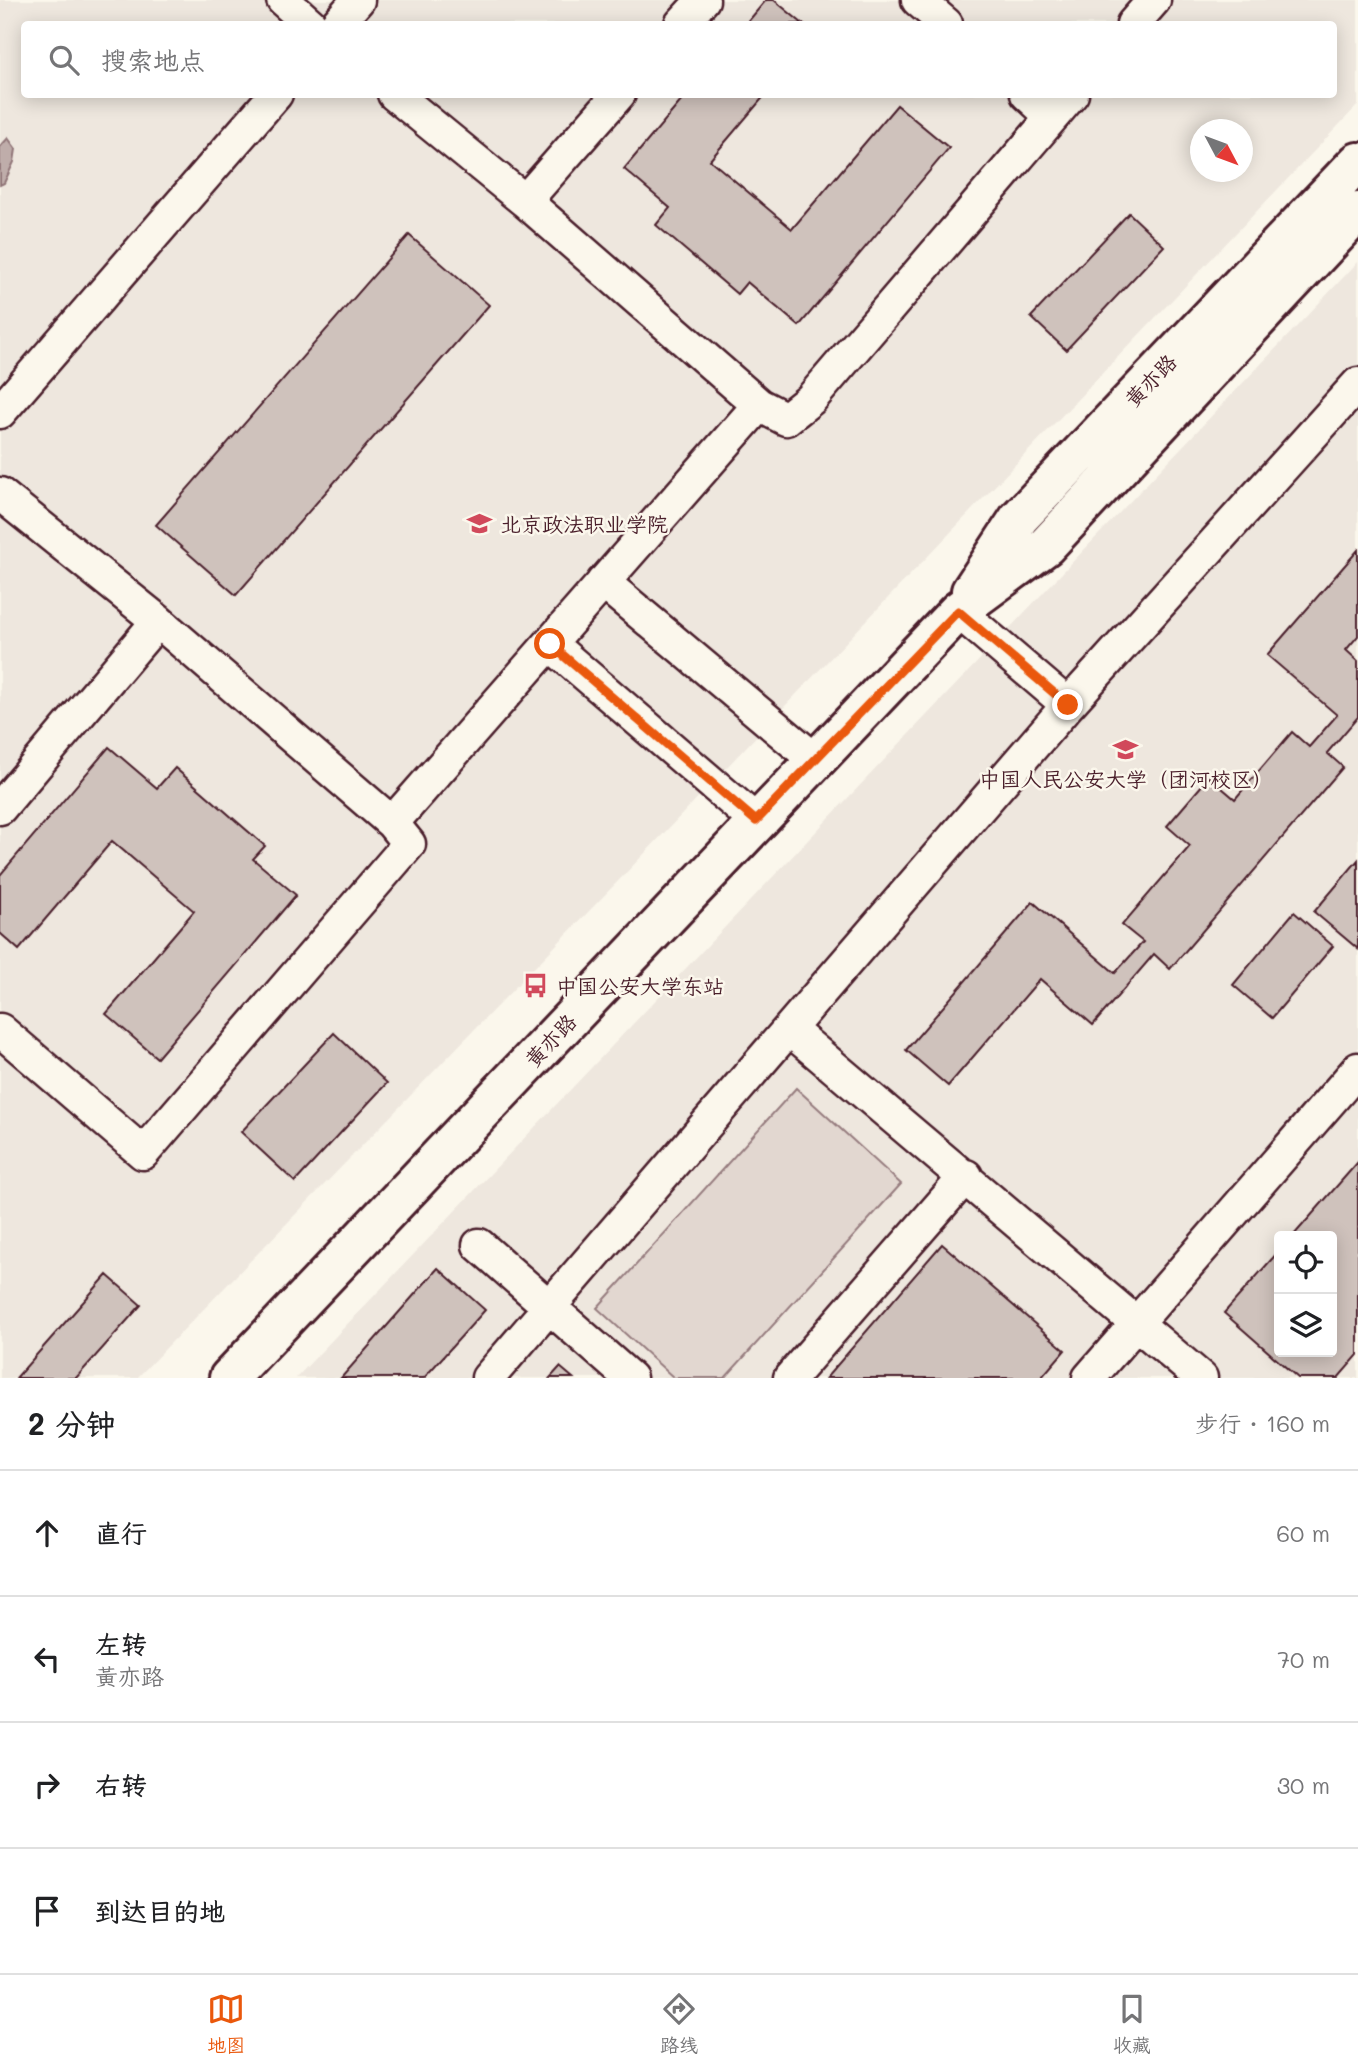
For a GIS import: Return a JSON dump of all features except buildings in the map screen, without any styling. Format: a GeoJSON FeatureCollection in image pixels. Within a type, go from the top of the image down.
{"type":"FeatureCollection","features":[{"type":"Feature","properties":{"kind":"main road","name":"黄亦路"},"geometry":{"type":"LineString","coordinates":[[958,611],[1018,518],[1358,162]]}},
{"type":"Feature","properties":{"kind":"main road","name":"黄亦路"},"geometry":{"type":"LineString","coordinates":[[229,1378],[958,611],[1046,547],[1358,212]]}},
{"type":"Feature","properties":{"kind":"street"},"geometry":{"type":"LineString","coordinates":[[283,0],[307,21]]}},
{"type":"Feature","properties":{"kind":"street"},"geometry":{"type":"LineString","coordinates":[[340,21],[358,0]]}},
{"type":"Feature","properties":{"kind":"street"},"geometry":{"type":"LineString","coordinates":[[684,21],[702,0]]}},
{"type":"Feature","properties":{"kind":"street"},"geometry":{"type":"LineString","coordinates":[[918,0],[942,21]]}},
{"type":"Feature","properties":{"kind":"street"},"geometry":{"type":"LineString","coordinates":[[1136,21],[1154,0]]}},
{"type":"Feature","properties":{"kind":"street"},"geometry":{"type":"LineString","coordinates":[[0,412],[273,98]]}},
{"type":"Feature","properties":{"kind":"street"},"geometry":{"type":"LineString","coordinates":[[399,98],[525,201],[759,405],[786,419],[811,399],[1062,106],[1039,98]]}},
{"type":"Feature","properties":{"kind":"street"},"geometry":{"type":"LineString","coordinates":[[525,201],[615,98]]}},
{"type":"Feature","properties":{"kind":"street"},"geometry":{"type":"LineString","coordinates":[[488,1378],[1068,705],[1357,386]]}},
{"type":"Feature","properties":{"kind":"street"},"geometry":{"type":"LineString","coordinates":[[393,823],[759,405]]}},
{"type":"Feature","properties":{"kind":"street"},"geometry":{"type":"LineString","coordinates":[[0,494],[158,621],[393,823],[408,844],[143,1153],[0,1030]]}},
{"type":"Feature","properties":{"kind":"street"},"geometry":{"type":"LineString","coordinates":[[603,582],[815,760]]}},
{"type":"Feature","properties":{"kind":"street"},"geometry":{"type":"LineString","coordinates":[[958,611],[1068,705]]}},
{"type":"Feature","properties":{"kind":"street"},"geometry":{"type":"LineString","coordinates":[[0,807],[158,621]]}},
{"type":"Feature","properties":{"kind":"street"},"geometry":{"type":"LineString","coordinates":[[550,644],[756,821]]}},
{"type":"Feature","properties":{"kind":"street"},"geometry":{"type":"LineString","coordinates":[[789,1029],[1201,1378]]}},
{"type":"Feature","properties":{"kind":"street"},"geometry":{"type":"LineString","coordinates":[[1089,1378],[1358,1069]]}},
{"type":"Feature","properties":{"kind":"street"},"geometry":{"type":"LineString","coordinates":[[790,1378],[965,1176]]}},
{"type":"Feature","properties":{"kind":"street"},"geometry":{"type":"LineString","coordinates":[[480,1245],[630,1378]]}},
{"type":"Feature","properties":{"kind":"shaded area","name":"北京政法职业学院"},"geometry":{"type":"Polygon","coordinates":[[[0,0],[1358,0],[1358,105],[624,875],[137,1378],[0,1378],[0,0]]]}},
{"type":"Feature","properties":{"kind":"shaded area"},"geometry":{"type":"Polygon","coordinates":[[[8,138],[16,149],[14,162],[4,183],[0,185],[0,147],[8,138]]]}},
{"type":"Feature","properties":{"kind":"shaded area","name":"中国人民公安大学（团河校区）"},"geometry":{"type":"Polygon","coordinates":[[[1358,262],[1358,1378],[296,1378],[1358,262]]]}},
{"type":"Feature","properties":{"kind":"shaded area"},"geometry":{"type":"Polygon","coordinates":[[[796,1088],[901,1184],[725,1378],[674,1378],[597,1308],[796,1088]]]}},
{"type":"Feature","properties":{"kind":"place","name":"北京政法职业学院"},"geometry":{"type":"Point","coordinates":[480,523]}},
{"type":"Feature","properties":{"kind":"place","name":"中国人民公安大学（团河校区）"},"geometry":{"type":"Point","coordinates":[1126,749]}},
{"type":"Feature","properties":{"kind":"place","name":"中国公安大学东站"},"geometry":{"type":"Point","coordinates":[536,985]}},
{"type":"Feature","properties":{"kind":"route"},"geometry":{"type":"LineString","coordinates":[[550,644],[756,821],[958,611],[1068,705]]}}]}
